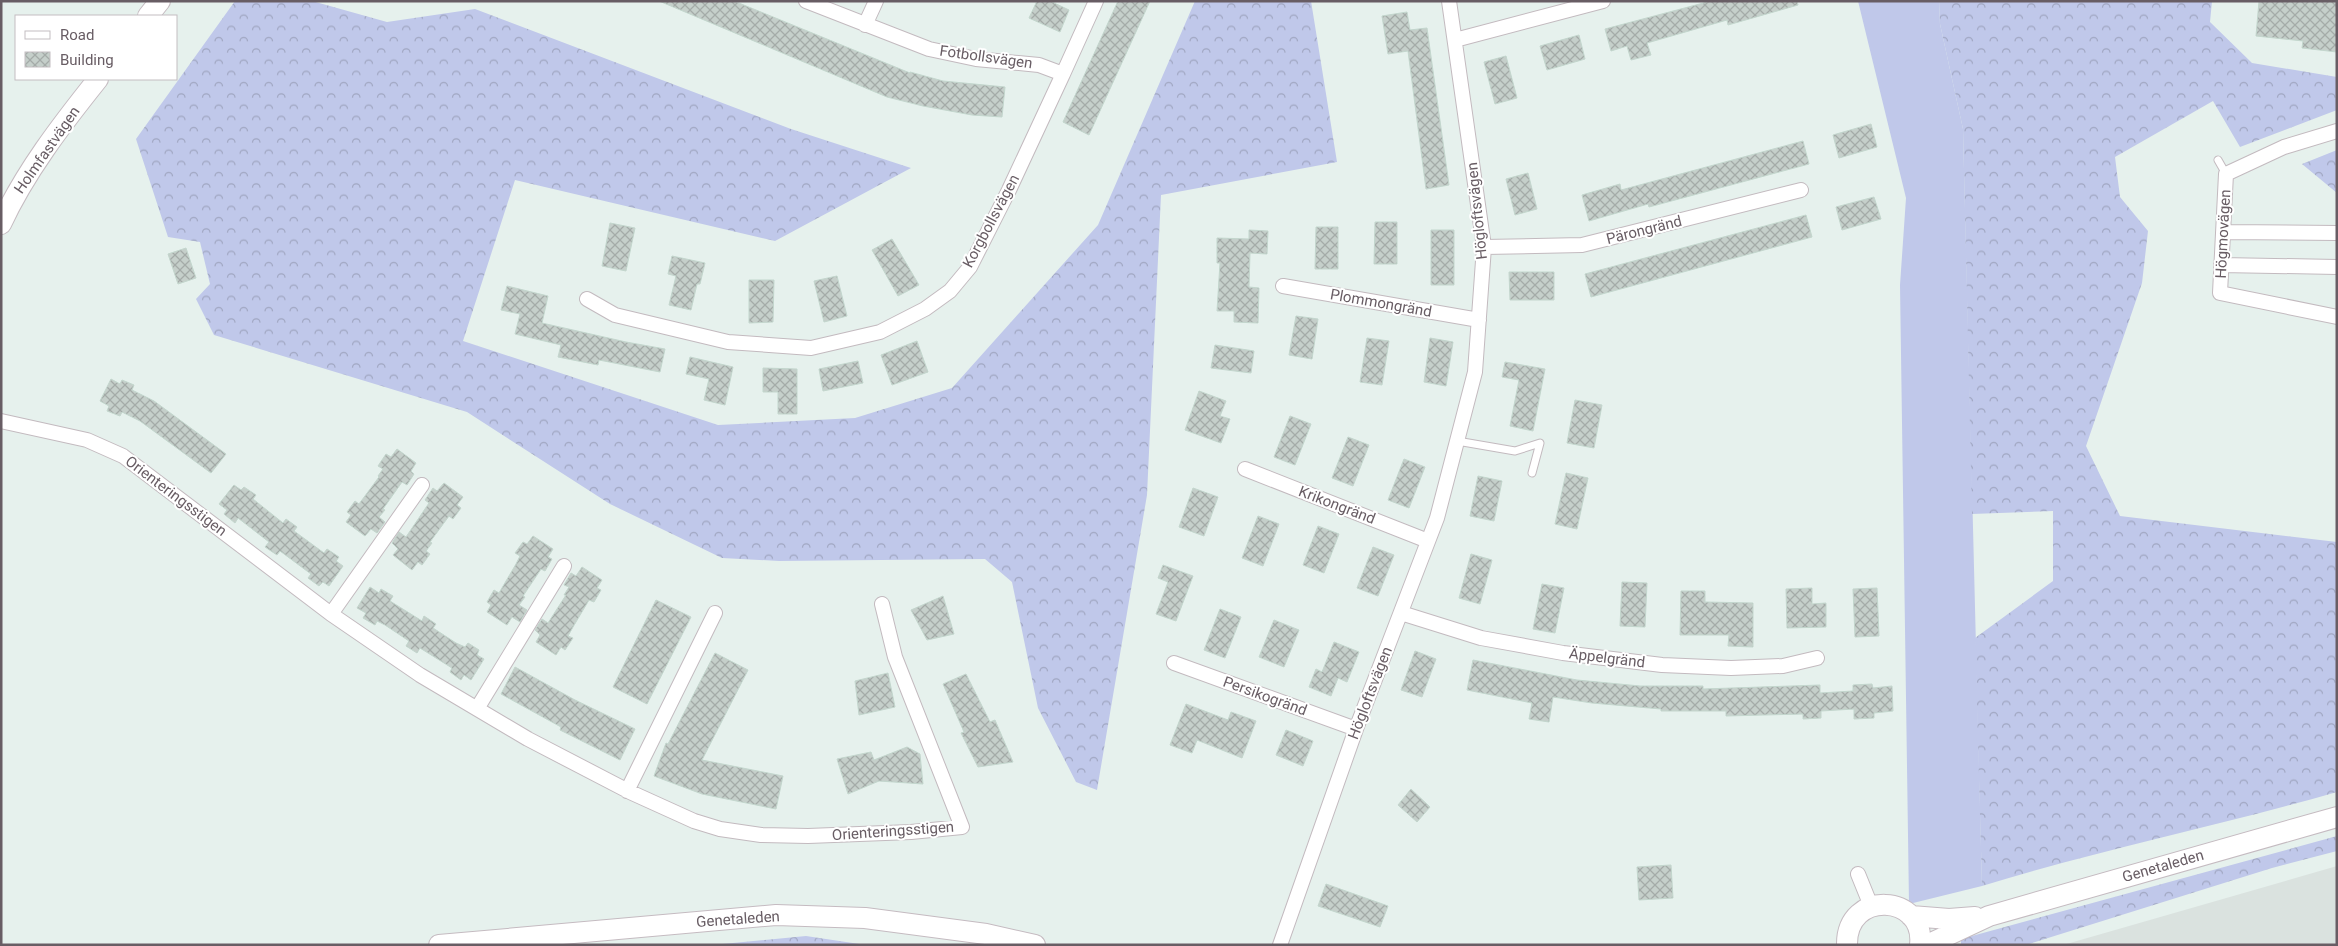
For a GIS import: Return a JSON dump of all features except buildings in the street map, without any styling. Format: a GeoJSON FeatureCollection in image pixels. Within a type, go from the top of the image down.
{"type":"FeatureCollection","features":[{"type":"Feature","properties":{"kind":"main road"},"geometry":{"type":"LineString","coordinates":[[149,15],[160,1]]}},
{"type":"Feature","properties":{"kind":"main road","name":"Holmfastvägen"},"geometry":{"type":"LineString","coordinates":[[1,224],[14,197],[77,105],[97,80]]}},
{"type":"Feature","properties":{"kind":"main road","name":"Genetaleden"},"geometry":{"type":"LineString","coordinates":[[1928,945],[1989,916],[2337,817]]}},
{"type":"Feature","properties":{"kind":"main road"},"geometry":{"type":"LineString","coordinates":[[1842,942],[1852,922],[1863,910],[1871,906],[1892,905],[1911,916],[1919,932],[1920,945]]}},
{"type":"Feature","properties":{"kind":"main road","name":"Genetaleden"},"geometry":{"type":"LineString","coordinates":[[439,945],[776,915],[865,918],[986,934],[1035,945]]}},
{"type":"Feature","properties":{"kind":"main road","name":"Genetaleden"},"geometry":{"type":"LineString","coordinates":[[1911,916],[1949,919],[1989,916]]}},
{"type":"Feature","properties":{"kind":"street","name":"Fotbollsvägen"},"geometry":{"type":"LineString","coordinates":[[806,1],[929,49],[976,58],[1039,65],[1063,74]]}},
{"type":"Feature","properties":{"kind":"street"},"geometry":{"type":"LineString","coordinates":[[865,25],[876,1]]}},
{"type":"Feature","properties":{"kind":"street"},"geometry":{"type":"LineString","coordinates":[[1063,74],[1096,1]]}},
{"type":"Feature","properties":{"kind":"street","name":"Högloftsvägen"},"geometry":{"type":"LineString","coordinates":[[1280,945],[1356,730],[1437,518],[1475,372],[1484,247],[1449,1]]}},
{"type":"Feature","properties":{"kind":"street"},"geometry":{"type":"LineString","coordinates":[[1455,40],[1603,1]]}},
{"type":"Feature","properties":{"kind":"street","name":"Korgbollsvägen"},"geometry":{"type":"LineString","coordinates":[[588,299],[615,315],[728,342],[811,348],[880,332],[925,309],[950,290],[970,267],[1009,190],[1063,74]]}},
{"type":"Feature","properties":{"kind":"street","name":"Högmovägen"},"geometry":{"type":"LineString","coordinates":[[2337,131],[2284,147],[2226,174],[2220,293],[2337,316]]}},
{"type":"Feature","properties":{"kind":"street","name":"Pärongränd"},"geometry":{"type":"LineString","coordinates":[[1484,247],[1582,245],[1801,190]]}},
{"type":"Feature","properties":{"kind":"street"},"geometry":{"type":"LineString","coordinates":[[2223,232],[2337,233]]}},
{"type":"Feature","properties":{"kind":"street"},"geometry":{"type":"LineString","coordinates":[[2221,265],[2337,267]]}},
{"type":"Feature","properties":{"kind":"street","name":"Plommongränd"},"geometry":{"type":"LineString","coordinates":[[1283,286],[1479,320]]}},
{"type":"Feature","properties":{"kind":"street","name":"Orienteringsstigen"},"geometry":{"type":"LineString","coordinates":[[1,421],[86,440],[123,456],[331,614],[420,675],[478,707],[528,738],[627,790],[694,821],[720,829],[761,834],[808,836],[911,832],[962,827],[895,657],[882,604]]}},
{"type":"Feature","properties":{"kind":"street","name":"Krikongränd"},"geometry":{"type":"LineString","coordinates":[[1245,470],[1428,541]]}},
{"type":"Feature","properties":{"kind":"street"},"geometry":{"type":"LineString","coordinates":[[331,614],[422,485]]}},
{"type":"Feature","properties":{"kind":"street"},"geometry":{"type":"LineString","coordinates":[[478,707],[564,566]]}},
{"type":"Feature","properties":{"kind":"street"},"geometry":{"type":"LineString","coordinates":[[627,790],[715,613]]}},
{"type":"Feature","properties":{"kind":"street","name":"Äppelgränd"},"geometry":{"type":"LineString","coordinates":[[1400,613],[1480,638],[1563,653],[1662,665],[1731,668],[1783,666],[1817,658]]}},
{"type":"Feature","properties":{"kind":"street","name":"Persikogränd"},"geometry":{"type":"LineString","coordinates":[[1174,663],[1356,730]]}},
{"type":"Feature","properties":{"kind":"street"},"geometry":{"type":"LineString","coordinates":[[1858,874],[1871,906]]}},
{"type":"Feature","properties":{"kind":"lane"},"geometry":{"type":"LineString","coordinates":[[2218,160],[2226,174]]}},
{"type":"Feature","properties":{"kind":"lane"},"geometry":{"type":"LineString","coordinates":[[1457,441],[1516,451],[1540,442],[1532,473]]}},
{"type":"Feature","properties":{"kind":"shaded area"},"geometry":{"type":"Polygon","coordinates":[[[2337,866],[2337,945],[2063,945],[2337,866]]]}},
{"type":"Feature","properties":{"kind":"green space"},"geometry":{"type":"Polygon","coordinates":[[[235,1],[312,1],[387,22],[475,9],[791,129],[911,168],[775,241],[515,180],[463,341],[718,425],[855,418],[952,388],[1098,225],[1195,1],[1311,1],[1337,162],[1161,195],[1147,495],[1097,790],[1076,782],[1038,708],[1012,582],[985,559],[779,561],[722,558],[610,504],[467,412],[214,335],[196,299],[210,284],[200,242],[168,237],[136,139],[235,1]]]}},
{"type":"Feature","properties":{"kind":"green space"},"geometry":{"type":"Polygon","coordinates":[[[1858,1],[1939,1],[1940,24],[1963,129],[1982,886],[1909,904],[1900,285],[1906,198],[1858,1]]]}},
{"type":"Feature","properties":{"kind":"green space"},"geometry":{"type":"Polygon","coordinates":[[[1939,1],[2212,1],[2210,22],[2252,63],[2337,77],[2337,110],[2240,147],[2213,101],[2115,157],[2120,197],[2148,231],[2142,283],[2086,446],[2120,516],[2337,542],[2337,792],[2070,861],[1982,886],[1975,638],[2053,581],[2053,511],[1972,514],[1963,129],[1940,24],[1939,1]]]}},
{"type":"Feature","properties":{"kind":"green space"},"geometry":{"type":"Polygon","coordinates":[[[2337,150],[2337,193],[2302,164],[2337,150]]]}},
{"type":"Feature","properties":{"kind":"green space"},"geometry":{"type":"Polygon","coordinates":[[[2337,836],[2337,851],[2272,868],[2026,945],[1961,945],[1961,939],[2337,836]]]}},
{"type":"Feature","properties":{"kind":"green space"},"geometry":{"type":"Polygon","coordinates":[[[806,936],[866,945],[712,945],[806,936]]]}}]}
